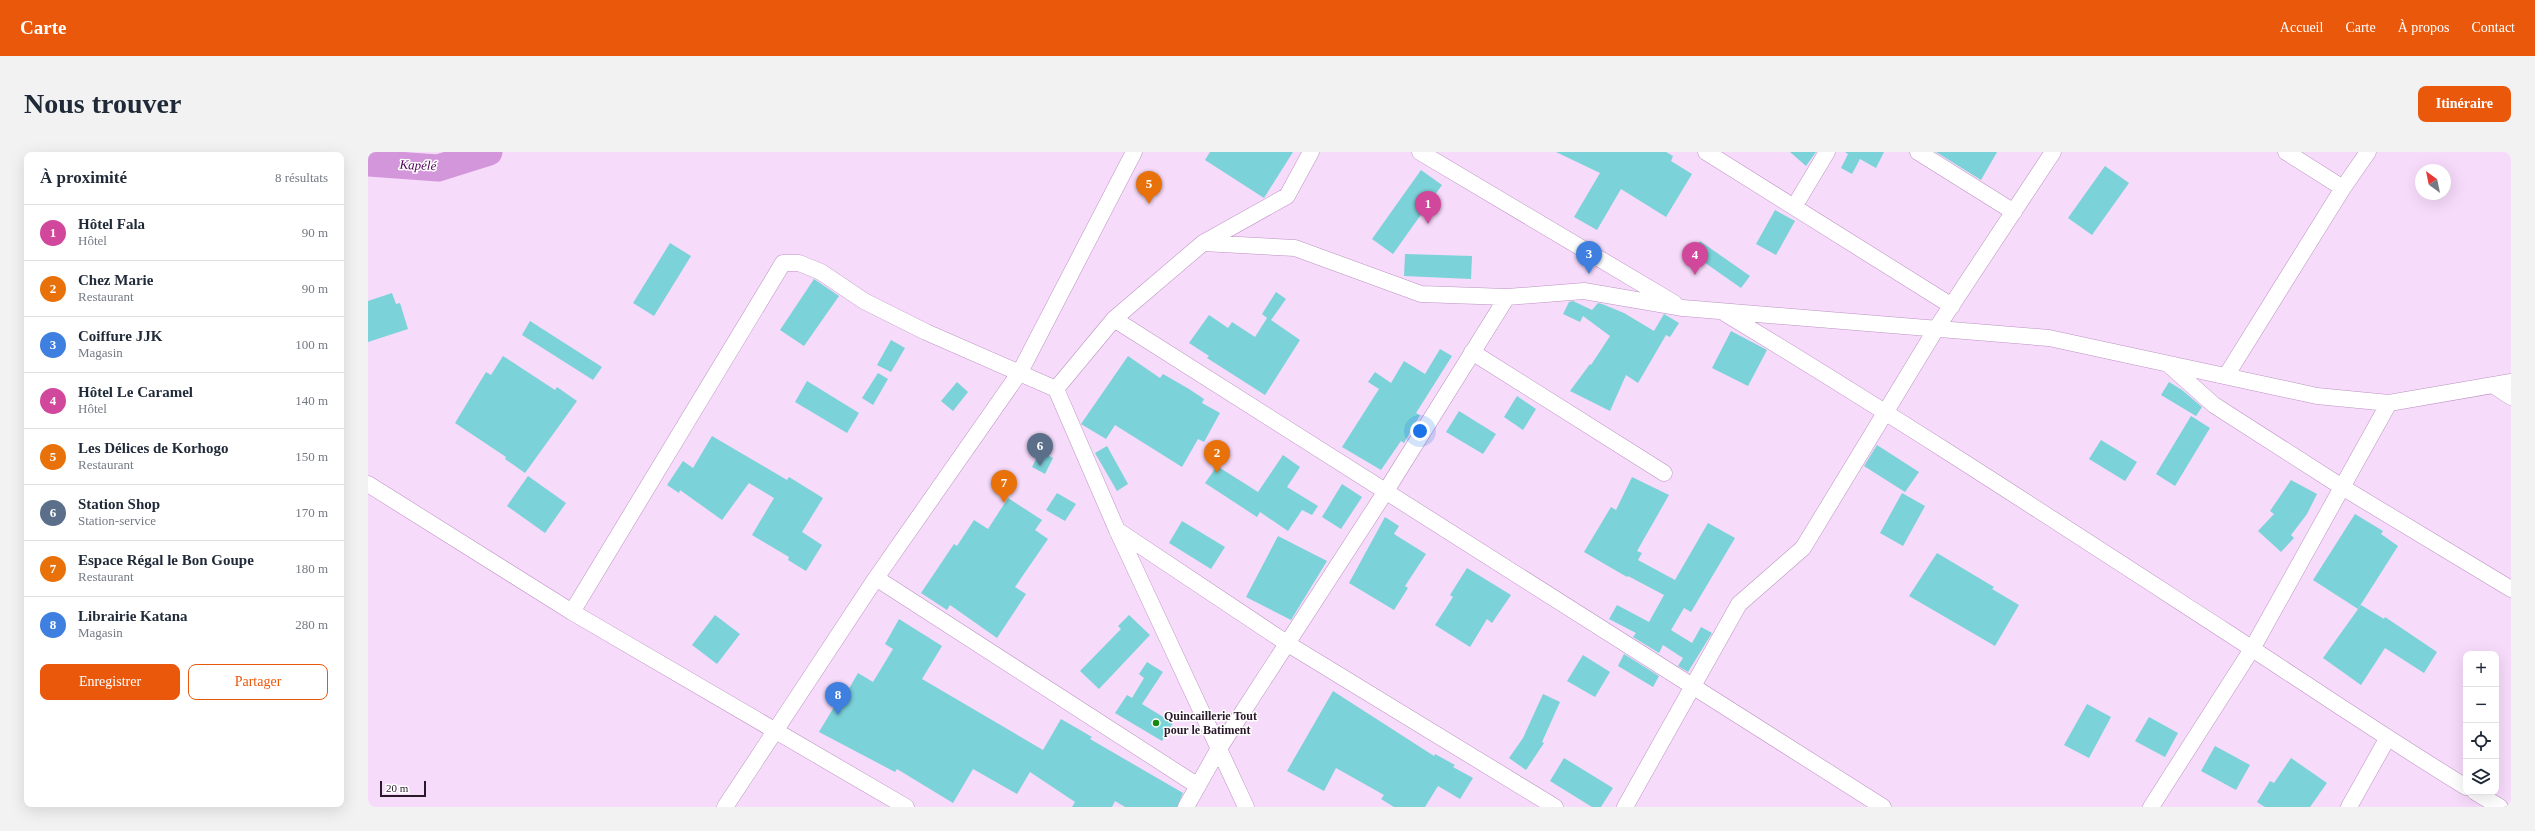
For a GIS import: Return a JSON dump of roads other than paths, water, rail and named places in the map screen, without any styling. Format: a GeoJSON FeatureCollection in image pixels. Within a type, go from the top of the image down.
{"type":"FeatureCollection","features":[{"type":"Feature","properties":{"kind":"street"},"geometry":{"type":"LineString","coordinates":[[725,807],[876,578],[1020,372],[1134,152]]}},
{"type":"Feature","properties":{"kind":"street"},"geometry":{"type":"LineString","coordinates":[[1056,389],[1114,320],[1203,243],[1287,196],[1311,152]]}},
{"type":"Feature","properties":{"kind":"street"},"geometry":{"type":"LineString","coordinates":[[1420,152],[1683,308]]}},
{"type":"Feature","properties":{"kind":"street"},"geometry":{"type":"LineString","coordinates":[[1706,152],[1952,306]]}},
{"type":"Feature","properties":{"kind":"street"},"geometry":{"type":"LineString","coordinates":[[1794,207],[1827,152]]}},
{"type":"Feature","properties":{"kind":"street"},"geometry":{"type":"LineString","coordinates":[[1918,152],[2014,212]]}},
{"type":"Feature","properties":{"kind":"street"},"geometry":{"type":"LineString","coordinates":[[1625,807],[1739,604],[1803,548],[1936,329],[2053,152]]}},
{"type":"Feature","properties":{"kind":"street"},"geometry":{"type":"LineString","coordinates":[[2286,152],[2343,188]]}},
{"type":"Feature","properties":{"kind":"street"},"geometry":{"type":"LineString","coordinates":[[2226,376],[2343,188],[2368,152]]}},
{"type":"Feature","properties":{"kind":"street"},"geometry":{"type":"LineString","coordinates":[[1203,243],[1295,248],[1422,294],[1507,298],[1584,290],[1683,308],[2050,338],[2317,396],[2389,404],[2511,382]]}},
{"type":"Feature","properties":{"kind":"street"},"geometry":{"type":"LineString","coordinates":[[572,612],[783,263],[800,263],[821,272],[871,304],[926,332],[1056,389],[1117,530],[1218,750],[1246,807]]}},
{"type":"Feature","properties":{"kind":"street"},"geometry":{"type":"LineString","coordinates":[[1186,807],[1218,750],[1386,491],[1507,298]]}},
{"type":"Feature","properties":{"kind":"street"},"geometry":{"type":"LineString","coordinates":[[1723,312],[1885,411],[2252,649],[2387,740],[2463,785]]}},
{"type":"Feature","properties":{"kind":"street"},"geometry":{"type":"LineString","coordinates":[[1114,320],[1883,807]]}},
{"type":"Feature","properties":{"kind":"street"},"geometry":{"type":"LineString","coordinates":[[1472,352],[1664,472]]}},
{"type":"Feature","properties":{"kind":"street"},"geometry":{"type":"LineString","coordinates":[[2168,364],[2214,405],[2342,487],[2511,589]]}},
{"type":"Feature","properties":{"kind":"street"},"geometry":{"type":"LineString","coordinates":[[2493,385],[2511,397]]}},
{"type":"Feature","properties":{"kind":"street"},"geometry":{"type":"LineString","coordinates":[[2151,807],[2252,649],[2389,404]]}},
{"type":"Feature","properties":{"kind":"street"},"geometry":{"type":"LineString","coordinates":[[368,484],[572,612],[906,807]]}},
{"type":"Feature","properties":{"kind":"street"},"geometry":{"type":"LineString","coordinates":[[1117,530],[1288,644],[1554,807]]}},
{"type":"Feature","properties":{"kind":"street"},"geometry":{"type":"LineString","coordinates":[[876,578],[1198,786]]}},
{"type":"Feature","properties":{"kind":"street"},"geometry":{"type":"LineString","coordinates":[[2349,807],[2387,740]]}},
{"type":"Feature","properties":{"kind":"street"},"geometry":{"type":"LineString","coordinates":[[2480,795],[2500,807]]}},
{"type":"Feature","properties":{"kind":"waterway","name":"Kapélé"},"geometry":{"type":"LineString","coordinates":[[368,163],[438,168],[489,152]]}},
{"type":"Feature","properties":{"kind":"place","name":"Les Délices de Korhogo"},"geometry":{"type":"Point","coordinates":[1149,204]}},
{"type":"Feature","properties":{"kind":"place","name":"Hôtel Fala"},"geometry":{"type":"Point","coordinates":[1428,224]}},
{"type":"Feature","properties":{"kind":"place","name":"Coiffure JJK"},"geometry":{"type":"Point","coordinates":[1589,274]}},
{"type":"Feature","properties":{"kind":"place","name":"Hôtel Le Caramel"},"geometry":{"type":"Point","coordinates":[1695,275]}},
{"type":"Feature","properties":{"kind":"place","name":"Station Shop"},"geometry":{"type":"Point","coordinates":[1040,466]}},
{"type":"Feature","properties":{"kind":"place","name":"Chez Marie"},"geometry":{"type":"Point","coordinates":[1217,473]}},
{"type":"Feature","properties":{"kind":"place","name":"Espace Régal le Bon Goupe"},"geometry":{"type":"Point","coordinates":[1004,503]}},
{"type":"Feature","properties":{"kind":"place","name":"Librairie Katana"},"geometry":{"type":"Point","coordinates":[838,715]}},
{"type":"Feature","properties":{"kind":"place","name":"Quincaillerie Tout pour le Batiment"},"geometry":{"type":"Point","coordinates":[1156,723]}}]}
